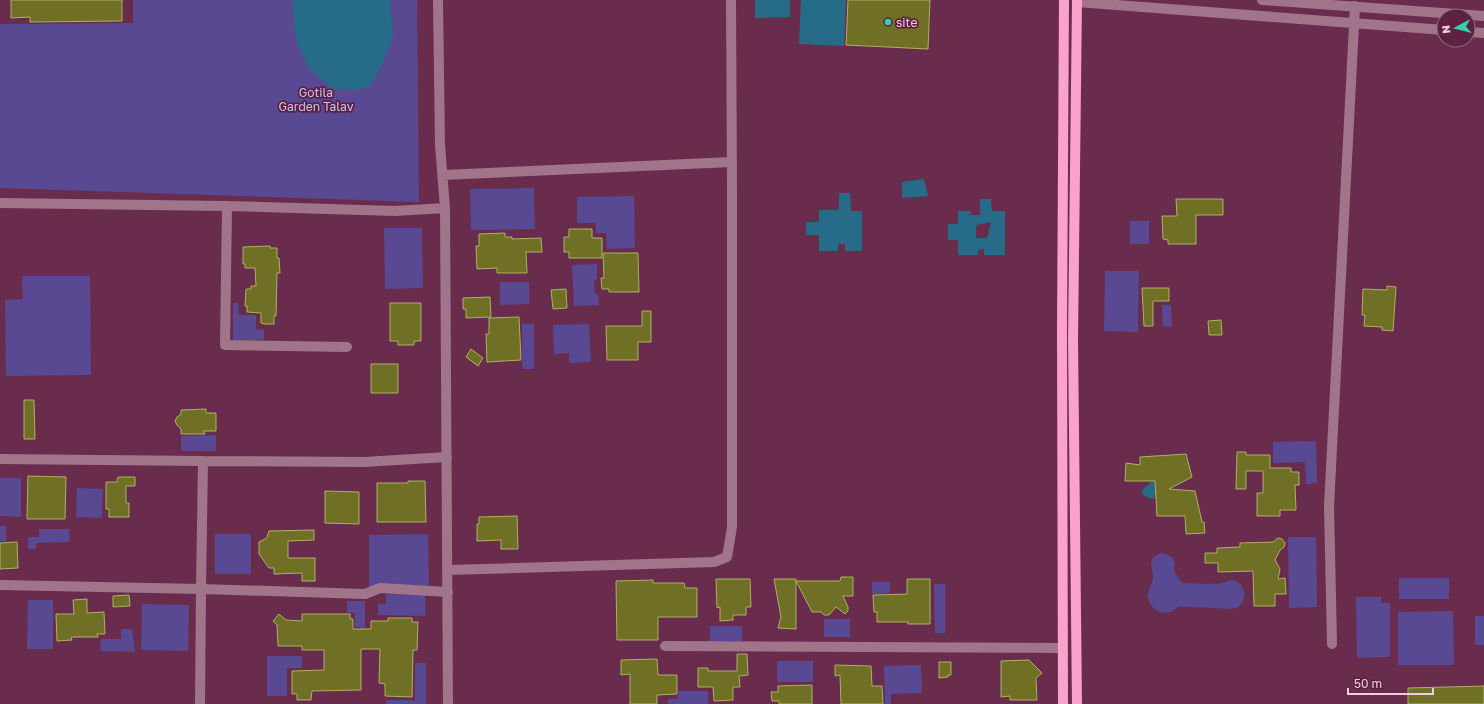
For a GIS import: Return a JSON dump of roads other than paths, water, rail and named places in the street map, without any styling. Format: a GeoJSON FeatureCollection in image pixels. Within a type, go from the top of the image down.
{"type":"FeatureCollection","features":[{"type":"Feature","properties":{"kind":"main road"},"geometry":{"type":"LineString","coordinates":[[1063,704],[1064,0],[1077,1],[1073,340],[1077,704]]}},
{"type":"Feature","properties":{"kind":"street"},"geometry":{"type":"LineString","coordinates":[[438,0],[440,145],[445,208],[448,704]]}},
{"type":"Feature","properties":{"kind":"street"},"geometry":{"type":"LineString","coordinates":[[448,570],[714,562],[727,557],[732,527],[731,0]]}},
{"type":"Feature","properties":{"kind":"street"},"geometry":{"type":"LineString","coordinates":[[1262,0],[1484,16]]}},
{"type":"Feature","properties":{"kind":"street"},"geometry":{"type":"LineString","coordinates":[[1077,1],[1436,29]]}},
{"type":"Feature","properties":{"kind":"street"},"geometry":{"type":"LineString","coordinates":[[1332,644],[1329,506],[1356,6]]}},
{"type":"Feature","properties":{"kind":"street"},"geometry":{"type":"LineString","coordinates":[[443,175],[732,162]]}},
{"type":"Feature","properties":{"kind":"street"},"geometry":{"type":"LineString","coordinates":[[0,203],[227,206],[395,211],[445,208]]}},
{"type":"Feature","properties":{"kind":"street"},"geometry":{"type":"LineString","coordinates":[[227,206],[224,345],[347,347]]}},
{"type":"Feature","properties":{"kind":"street"},"geometry":{"type":"LineString","coordinates":[[0,459],[364,462],[447,457]]}},
{"type":"Feature","properties":{"kind":"street"},"geometry":{"type":"LineString","coordinates":[[200,704],[203,461]]}},
{"type":"Feature","properties":{"kind":"street"},"geometry":{"type":"LineString","coordinates":[[0,585],[365,594],[380,588],[448,592]]}},
{"type":"Feature","properties":{"kind":"street"},"geometry":{"type":"LineString","coordinates":[[665,646],[1062,648]]}},
{"type":"Feature","properties":{"kind":"water"},"geometry":{"type":"Polygon","coordinates":[[[292,0],[390,0],[393,35],[382,65],[370,87],[355,90],[334,89],[310,70],[296,41],[292,0]]]}},
{"type":"Feature","properties":{"kind":"water"},"geometry":{"type":"Polygon","coordinates":[[[755,0],[790,0],[790,17],[755,18],[755,0]]]}},
{"type":"Feature","properties":{"kind":"water"},"geometry":{"type":"Polygon","coordinates":[[[801,0],[846,0],[844,46],[799,44],[801,0]]]}},
{"type":"Feature","properties":{"kind":"water"},"geometry":{"type":"Polygon","coordinates":[[[924,179],[928,196],[902,198],[902,182],[924,179]]]}},
{"type":"Feature","properties":{"kind":"water"},"geometry":{"type":"Polygon","coordinates":[[[839,193],[850,193],[851,211],[862,211],[862,251],[845,251],[845,244],[838,244],[838,251],[819,251],[819,235],[806,235],[806,222],[819,222],[819,210],[839,210],[839,193]]]}},
{"type":"Feature","properties":{"kind":"water"},"geometry":{"type":"Polygon","coordinates":[[[980,199],[991,199],[992,211],[1005,211],[1005,255],[984,255],[984,249],[978,250],[978,255],[958,255],[958,240],[948,240],[948,224],[958,224],[958,211],[971,211],[971,215],[980,215],[980,199]],[[991,222],[976,225],[976,238],[987,238],[991,222]]]}},
{"type":"Feature","properties":{"kind":"water"},"geometry":{"type":"Polygon","coordinates":[[[1155,481],[1158,491],[1155,494],[1154,499],[1146,497],[1142,490],[1150,483],[1155,481]]]}},
{"type":"Feature","properties":{"kind":"place","name":"site"},"geometry":{"type":"Point","coordinates":[888,22]}},
{"type":"Feature","properties":{"kind":"park label","name":"Gotila Garden Talav"},"geometry":{"type":"Point","coordinates":[316,99]}}]}
